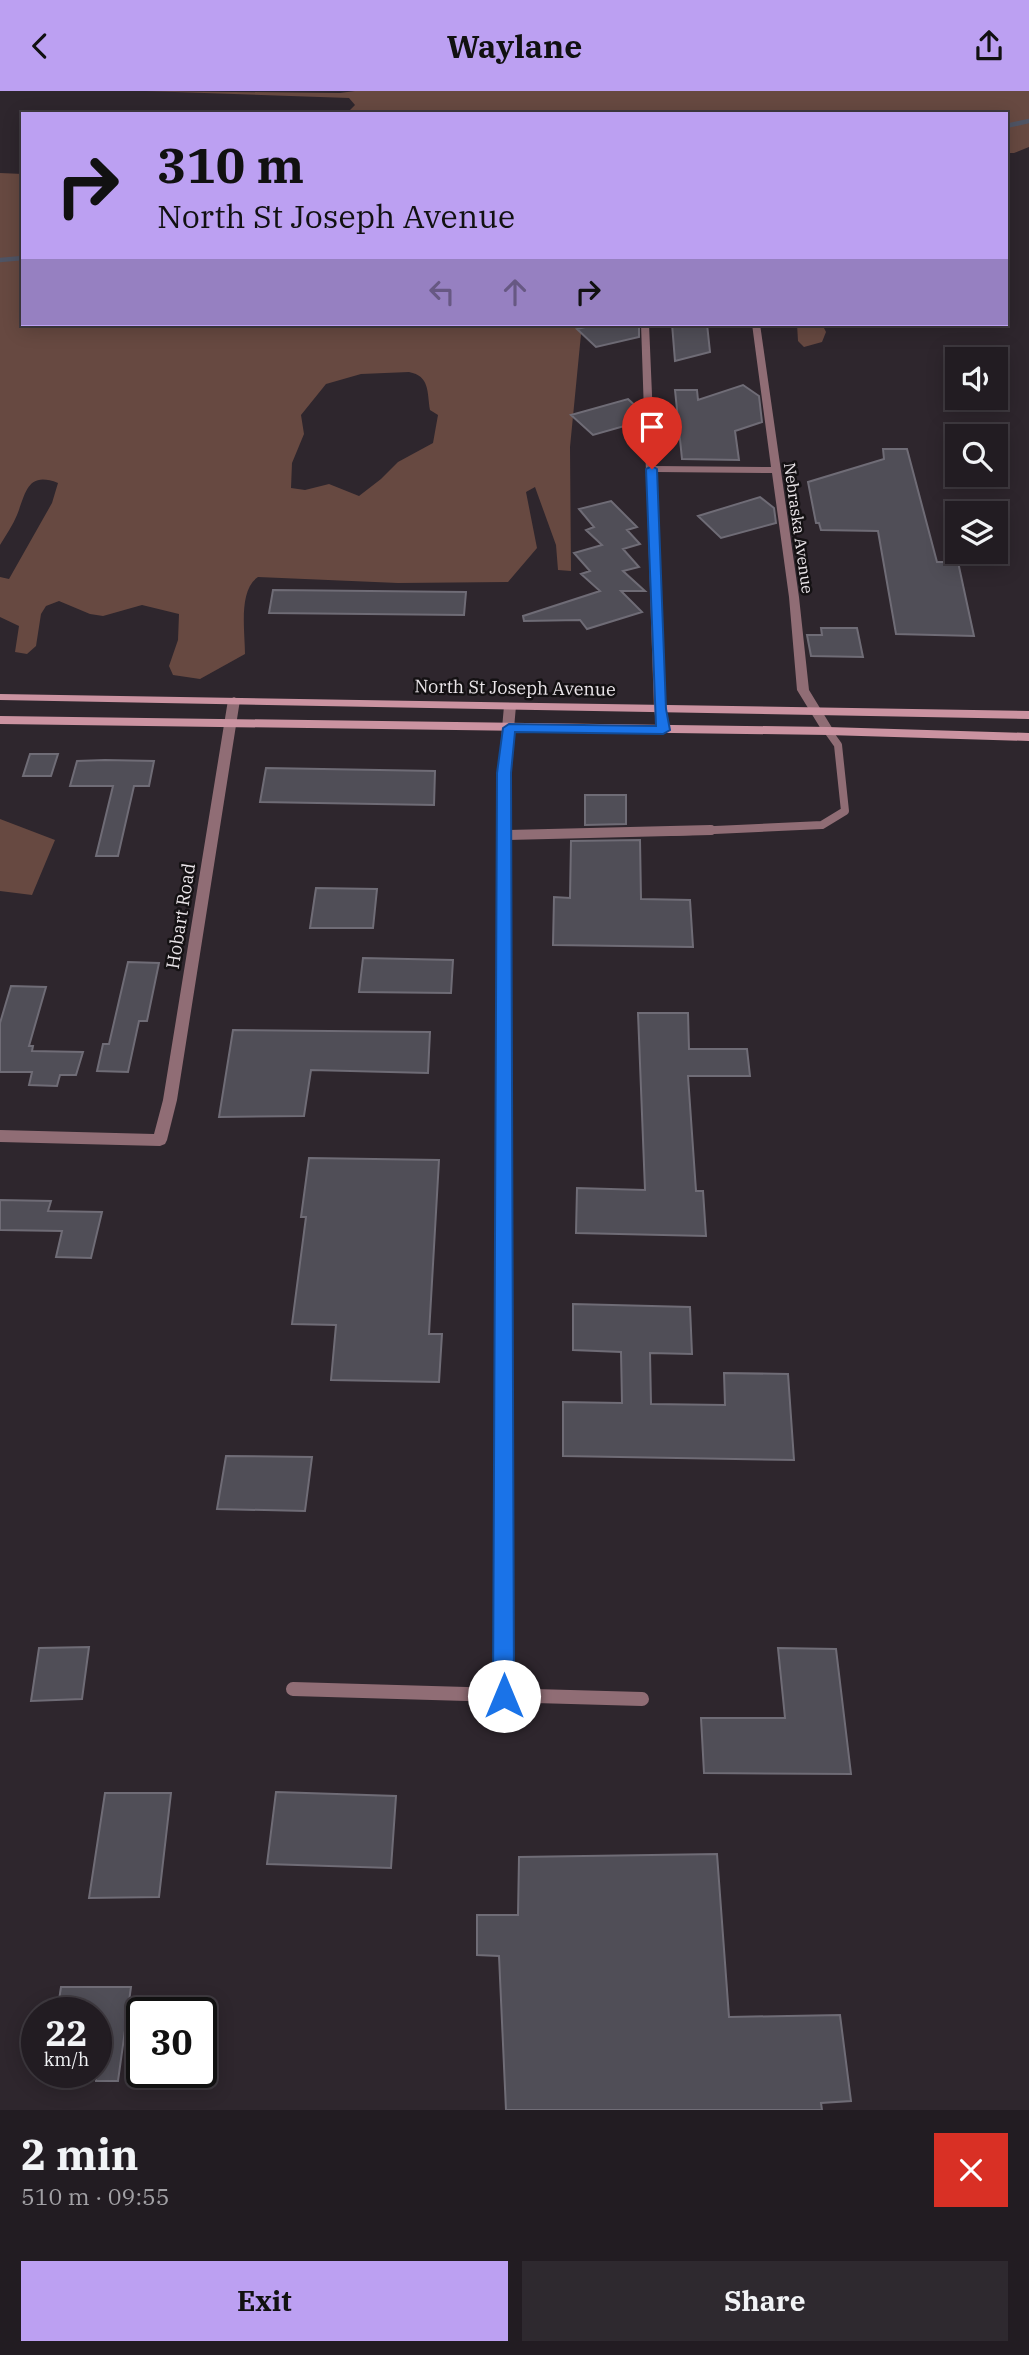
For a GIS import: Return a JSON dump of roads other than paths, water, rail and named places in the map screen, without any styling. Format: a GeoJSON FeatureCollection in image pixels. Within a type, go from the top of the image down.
{"type":"FeatureCollection","features":[{"type":"Feature","properties":{"kind":"main road","name":"North St Joseph Avenue"},"geometry":{"type":"LineString","coordinates":[[0,697],[1029,715]]}},
{"type":"Feature","properties":{"kind":"main road"},"geometry":{"type":"LineString","coordinates":[[0,720],[828,731],[1029,737]]}},
{"type":"Feature","properties":{"kind":"street"},"geometry":{"type":"LineString","coordinates":[[645,326],[663,730]]}},
{"type":"Feature","properties":{"kind":"street","name":"Nebraska Avenue"},"geometry":{"type":"LineString","coordinates":[[756,326],[794,597],[803,690],[828,731]]}},
{"type":"Feature","properties":{"kind":"street"},"geometry":{"type":"LineString","coordinates":[[652,469],[775,470]]}},
{"type":"Feature","properties":{"kind":"street","name":"Hobart Road"},"geometry":{"type":"LineString","coordinates":[[0,1136],[160,1140],[170,1100],[234,700]]}},
{"type":"Feature","properties":{"kind":"street"},"geometry":{"type":"LineString","coordinates":[[504,1696],[504,773],[510,706]]}},
{"type":"Feature","properties":{"kind":"lane"},"geometry":{"type":"LineString","coordinates":[[504,835],[678,832],[822,825],[845,811],[838,745],[828,731]]}},
{"type":"Feature","properties":{"kind":"lane"},"geometry":{"type":"LineString","coordinates":[[293,1689],[642,1699]]}},
{"type":"Feature","properties":{"kind":"waterway"},"geometry":{"type":"LineString","coordinates":[[1008,126],[1029,121]]}},
{"type":"Feature","properties":{"kind":"waterway"},"geometry":{"type":"LineString","coordinates":[[0,260],[21,258]]}}]}
